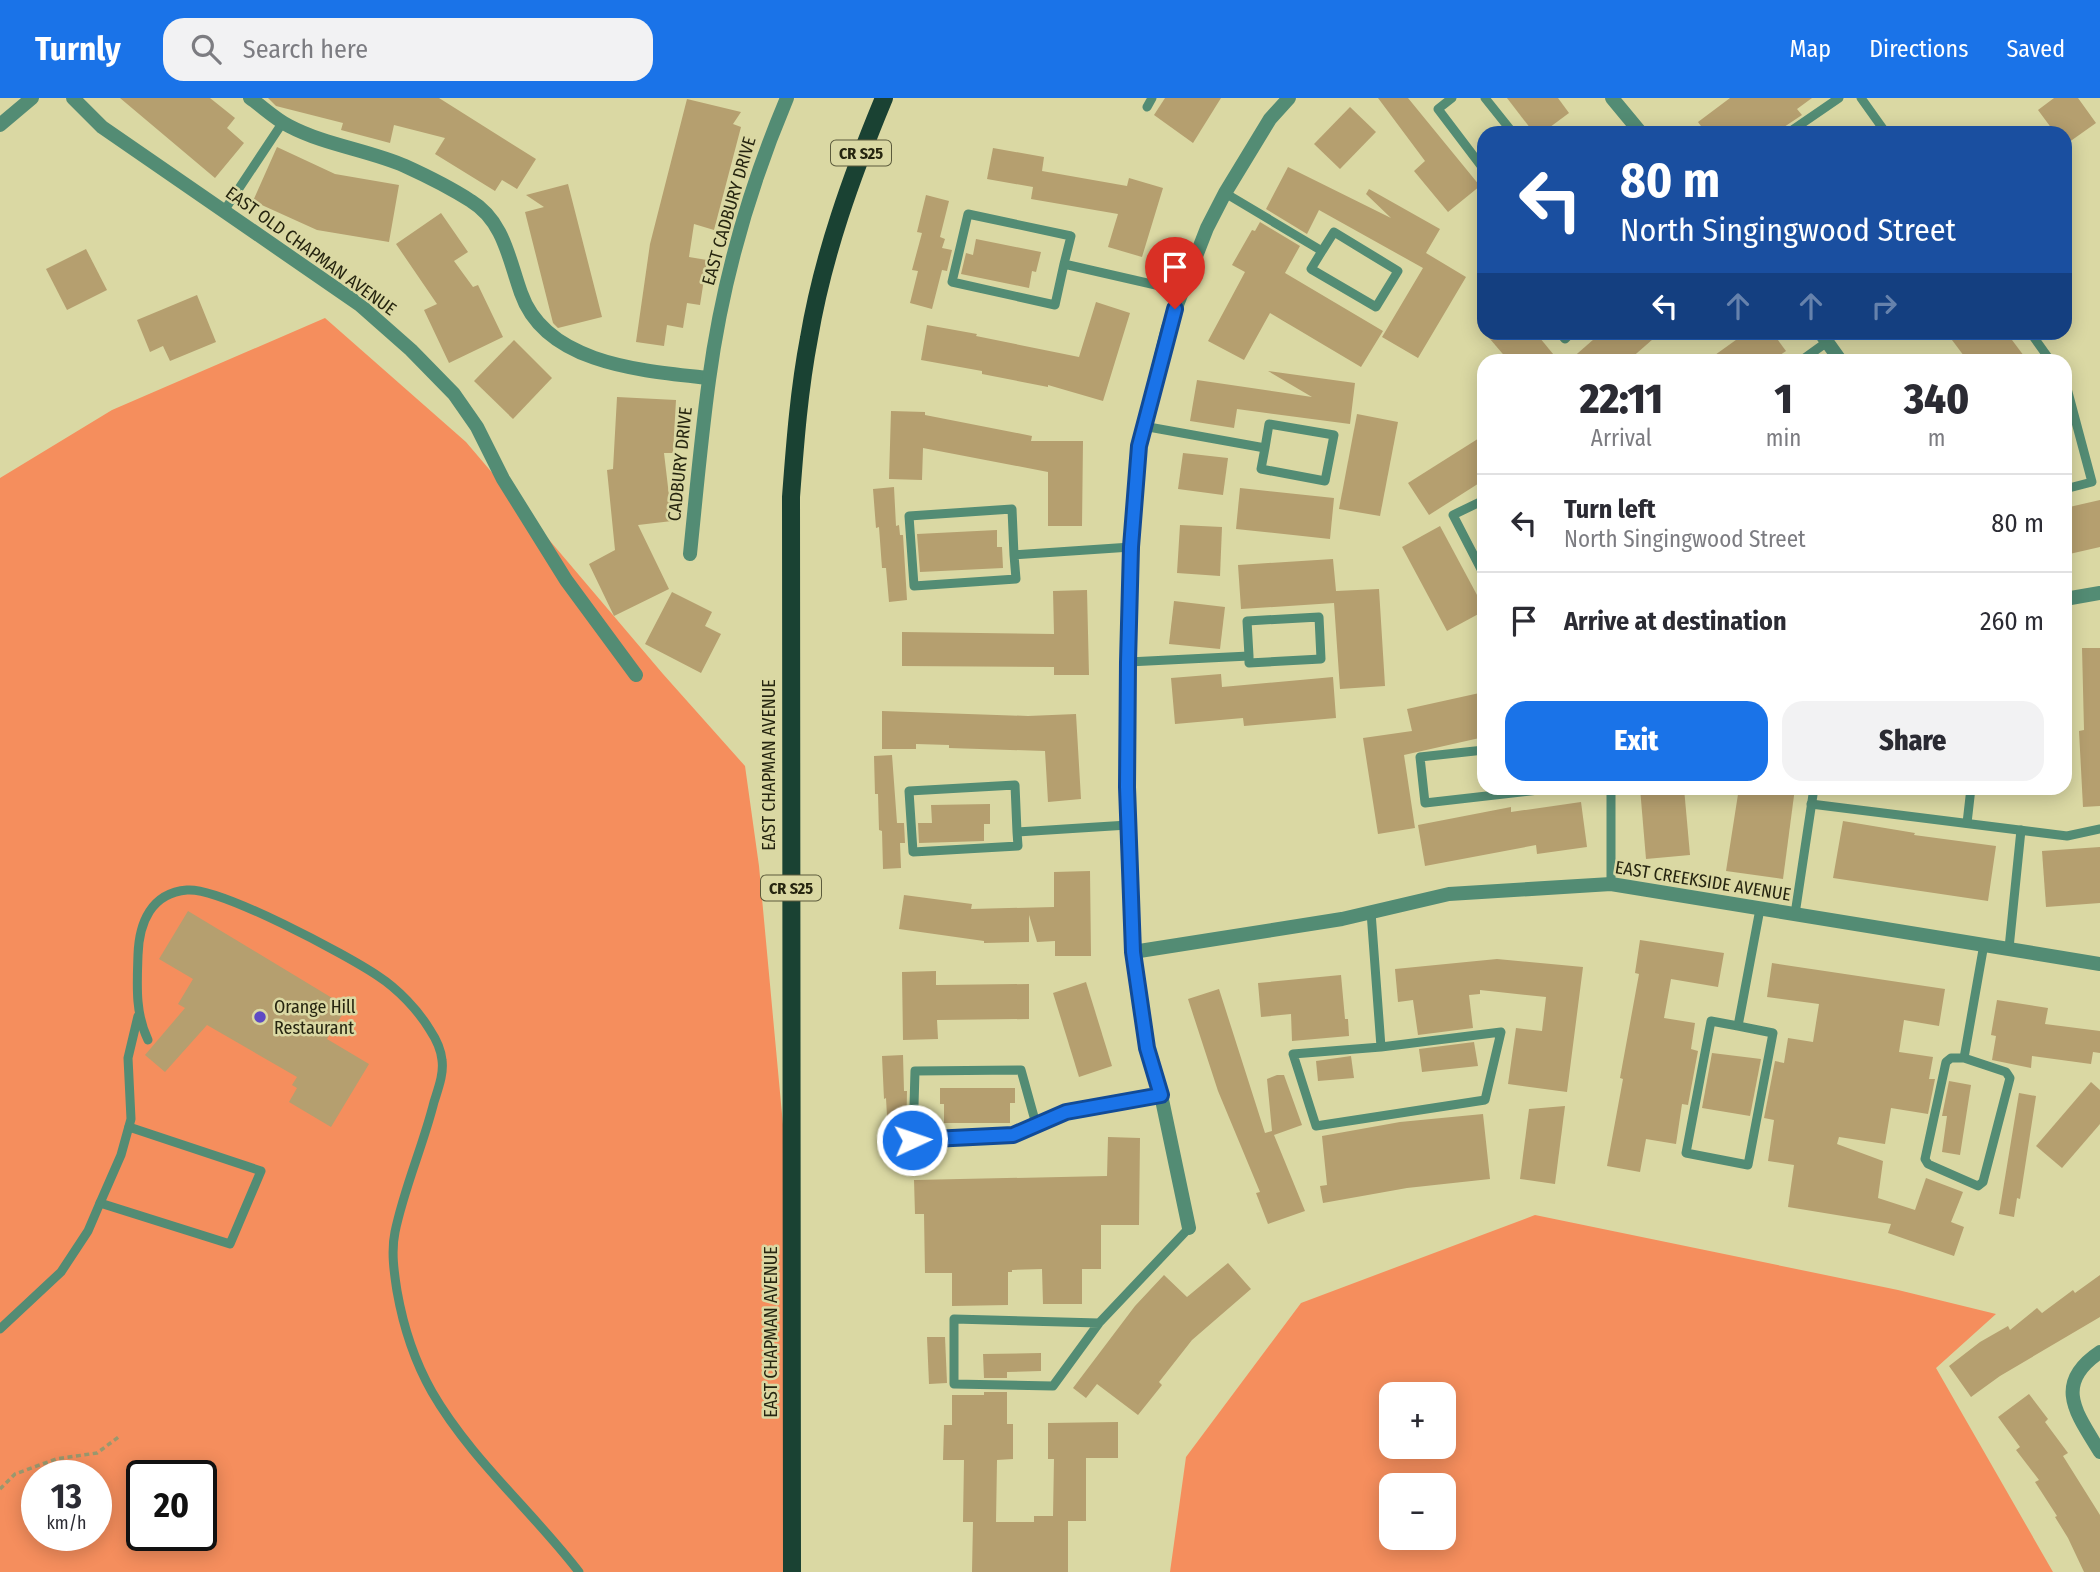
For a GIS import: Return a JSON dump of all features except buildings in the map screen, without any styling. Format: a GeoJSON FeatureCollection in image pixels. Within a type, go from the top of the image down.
{"type":"FeatureCollection","features":[{"type":"Feature","properties":{"kind":"main road","name":"EAST CHAPMAN AVENUE"},"geometry":{"type":"LineString","coordinates":[[792,1572],[790,497],[797,418],[819,287],[862,152],[884,98]]}},
{"type":"Feature","properties":{"kind":"street"},"geometry":{"type":"LineString","coordinates":[[0,125],[32,98]]}},
{"type":"Feature","properties":{"kind":"street","name":"EAST OLD CHAPMAN AVENUE"},"geometry":{"type":"LineString","coordinates":[[73,98],[102,127],[360,305],[411,350],[454,394],[477,427],[503,479],[566,580],[636,675]]}},
{"type":"Feature","properties":{"kind":"street","name":"EAST CADBURY DRIVE"},"geometry":{"type":"LineString","coordinates":[[709,378],[731,263],[768,143],[787,98]]}},
{"type":"Feature","properties":{"kind":"street"},"geometry":{"type":"LineString","coordinates":[[1189,1228],[1161,1095],[1147,1048],[1133,952],[1128,825],[1128,662],[1131,547],[1139,446],[1168,328],[1207,229],[1225,193],[1270,119],[1289,98]]}},
{"type":"Feature","properties":{"kind":"street"},"geometry":{"type":"LineString","coordinates":[[1612,98],[1635,126]]}},
{"type":"Feature","properties":{"kind":"street"},"geometry":{"type":"LineString","coordinates":[[251,99],[284,122],[308,134],[405,166],[474,202],[488,215],[499,231],[532,316],[546,332],[563,344],[597,359],[643,371],[709,378]]}},
{"type":"Feature","properties":{"kind":"street","name":"CADBURY DRIVE"},"geometry":{"type":"LineString","coordinates":[[690,554],[709,378]]}},
{"type":"Feature","properties":{"kind":"street"},"geometry":{"type":"LineString","coordinates":[[2072,598],[2100,593]]}},
{"type":"Feature","properties":{"kind":"street","name":"EAST CREEKSIDE AVENUE"},"geometry":{"type":"LineString","coordinates":[[1133,952],[1342,919],[1449,894],[1611,884],[2100,964]]}},
{"type":"Feature","properties":{"kind":"street"},"geometry":{"type":"LineString","coordinates":[[2100,1352],[2088,1360],[2073,1381],[2071,1395],[2074,1406],[2100,1452]]}},
{"type":"Feature","properties":{"kind":"lane"},"geometry":{"type":"LineString","coordinates":[[1452,98],[1438,109],[1477,160]]}},
{"type":"Feature","properties":{"kind":"lane"},"geometry":{"type":"LineString","coordinates":[[1485,98],[1507,126]]}},
{"type":"Feature","properties":{"kind":"lane"},"geometry":{"type":"LineString","coordinates":[[1798,126],[1839,98]]}},
{"type":"Feature","properties":{"kind":"lane"},"geometry":{"type":"LineString","coordinates":[[1861,98],[1881,126]]}},
{"type":"Feature","properties":{"kind":"lane"},"geometry":{"type":"LineString","coordinates":[[224,211],[284,122]]}},
{"type":"Feature","properties":{"kind":"lane"},"geometry":{"type":"LineString","coordinates":[[1225,193],[1322,251]]}},
{"type":"Feature","properties":{"kind":"lane"},"geometry":{"type":"LineString","coordinates":[[968,214],[1071,236],[1064,264],[1055,305],[952,282],[968,214]]}},
{"type":"Feature","properties":{"kind":"lane"},"geometry":{"type":"LineString","coordinates":[[1334,232],[1398,271],[1376,307],[1311,269],[1322,251],[1334,232]]}},
{"type":"Feature","properties":{"kind":"lane"},"geometry":{"type":"LineString","coordinates":[[1064,264],[1182,290]]}},
{"type":"Feature","properties":{"kind":"lane"},"geometry":{"type":"LineString","coordinates":[[1808,354],[1821,340]]}},
{"type":"Feature","properties":{"kind":"lane"},"geometry":{"type":"LineString","coordinates":[[2072,407],[2092,482],[2072,487]]}},
{"type":"Feature","properties":{"kind":"lane"},"geometry":{"type":"LineString","coordinates":[[1269,424],[1334,435],[1325,481],[1261,469],[1265,448],[1269,424]]}},
{"type":"Feature","properties":{"kind":"lane"},"geometry":{"type":"LineString","coordinates":[[1143,426],[1265,448]]}},
{"type":"Feature","properties":{"kind":"lane"},"geometry":{"type":"LineString","coordinates":[[1477,503],[1453,515],[1477,561]]}},
{"type":"Feature","properties":{"kind":"lane"},"geometry":{"type":"LineString","coordinates":[[1012,509],[1014,555],[1016,579],[914,586],[909,516],[1012,509]]}},
{"type":"Feature","properties":{"kind":"lane"},"geometry":{"type":"LineString","coordinates":[[1014,555],[1131,547]]}},
{"type":"Feature","properties":{"kind":"lane"},"geometry":{"type":"LineString","coordinates":[[1319,617],[1321,659],[1249,663],[1249,656],[1247,621],[1319,617]]}},
{"type":"Feature","properties":{"kind":"lane"},"geometry":{"type":"LineString","coordinates":[[1128,662],[1249,656]]}},
{"type":"Feature","properties":{"kind":"lane"},"geometry":{"type":"LineString","coordinates":[[1477,751],[1420,757],[1426,803],[1477,795]]}},
{"type":"Feature","properties":{"kind":"lane"},"geometry":{"type":"LineString","coordinates":[[1014,785],[1017,832],[1018,846],[913,852],[909,791],[1014,785]]}},
{"type":"Feature","properties":{"kind":"lane"},"geometry":{"type":"LineString","coordinates":[[1611,795],[1611,884]]}},
{"type":"Feature","properties":{"kind":"lane"},"geometry":{"type":"LineString","coordinates":[[1795,914],[1813,795]]}},
{"type":"Feature","properties":{"kind":"lane"},"geometry":{"type":"LineString","coordinates":[[1967,823],[1971,795]]}},
{"type":"Feature","properties":{"kind":"lane"},"geometry":{"type":"LineString","coordinates":[[1811,804],[2067,836],[2100,829]]}},
{"type":"Feature","properties":{"kind":"lane"},"geometry":{"type":"LineString","coordinates":[[1017,832],[1128,825]]}},
{"type":"Feature","properties":{"kind":"lane"},"geometry":{"type":"LineString","coordinates":[[2010,948],[2021,830]]}},
{"type":"Feature","properties":{"kind":"lane"},"geometry":{"type":"LineString","coordinates":[[148,1040],[141,1025],[139,1011],[137,966],[142,922],[150,909],[162,899],[175,892],[193,890],[216,895],[284,925],[352,961],[380,977],[420,1016],[438,1044],[443,1062],[432,1112],[395,1233],[393,1255],[403,1320],[421,1370],[443,1409],[476,1453],[579,1572]]}},
{"type":"Feature","properties":{"kind":"lane"},"geometry":{"type":"LineString","coordinates":[[1738,1026],[1760,909]]}},
{"type":"Feature","properties":{"kind":"lane"},"geometry":{"type":"LineString","coordinates":[[1371,912],[1381,1047]]}},
{"type":"Feature","properties":{"kind":"lane"},"geometry":{"type":"LineString","coordinates":[[1964,1058],[1984,944]]}},
{"type":"Feature","properties":{"kind":"lane"},"geometry":{"type":"LineString","coordinates":[[0,1329],[61,1272],[88,1231],[121,1155],[131,1119],[128,1058],[139,1011]]}},
{"type":"Feature","properties":{"kind":"lane"},"geometry":{"type":"LineString","coordinates":[[1711,1021],[1738,1026],[1773,1033],[1748,1165],[1686,1153],[1711,1021]]}},
{"type":"Feature","properties":{"kind":"lane"},"geometry":{"type":"LineString","coordinates":[[1501,1032],[1485,1100],[1316,1126],[1293,1054],[1381,1047],[1501,1032]]}},
{"type":"Feature","properties":{"kind":"lane"},"geometry":{"type":"LineString","coordinates":[[1951,1058],[1964,1058],[2006,1072],[2010,1078],[1983,1182],[1978,1186],[1928,1164],[1925,1158],[1946,1062],[1951,1058]]}},
{"type":"Feature","properties":{"kind":"lane"},"geometry":{"type":"LineString","coordinates":[[1036,1124],[1021,1070],[915,1071],[912,1140],[1013,1135],[1066,1112],[1161,1095]]}},
{"type":"Feature","properties":{"kind":"lane"},"geometry":{"type":"LineString","coordinates":[[100,1203],[230,1244],[261,1171],[129,1127]]}},
{"type":"Feature","properties":{"kind":"lane"},"geometry":{"type":"LineString","coordinates":[[1099,1323],[954,1319],[954,1384],[1053,1386],[1099,1323],[1189,1228]]}},
{"type":"Feature","properties":{"kind":"path"},"geometry":{"type":"LineString","coordinates":[[0,1489],[15,1474],[56,1459],[97,1453],[120,1436]]}},
{"type":"Feature","properties":{"kind":"shaded area"},"geometry":{"type":"Polygon","coordinates":[[[325,318],[466,442],[663,674],[745,766],[759,866],[796,1265],[801,1572],[0,1572],[0,478],[112,410],[325,318]]]}},
{"type":"Feature","properties":{"kind":"shaded area"},"geometry":{"type":"Polygon","coordinates":[[[1535,1215],[1898,1290],[1996,1314],[1936,1368],[2053,1572],[1170,1572],[1186,1457],[1301,1303],[1535,1215]]]}},
{"type":"Feature","properties":{"kind":"place","name":"Orange Hill Restaurant"},"geometry":{"type":"Point","coordinates":[260,1017]}},
{"type":"Feature","properties":{"kind":"route"},"geometry":{"type":"LineString","coordinates":[[912,1140],[1013,1135],[1066,1112],[1161,1095],[1147,1048],[1133,952],[1127,787],[1128,662],[1131,547],[1139,446],[1175,309]]}}]}
